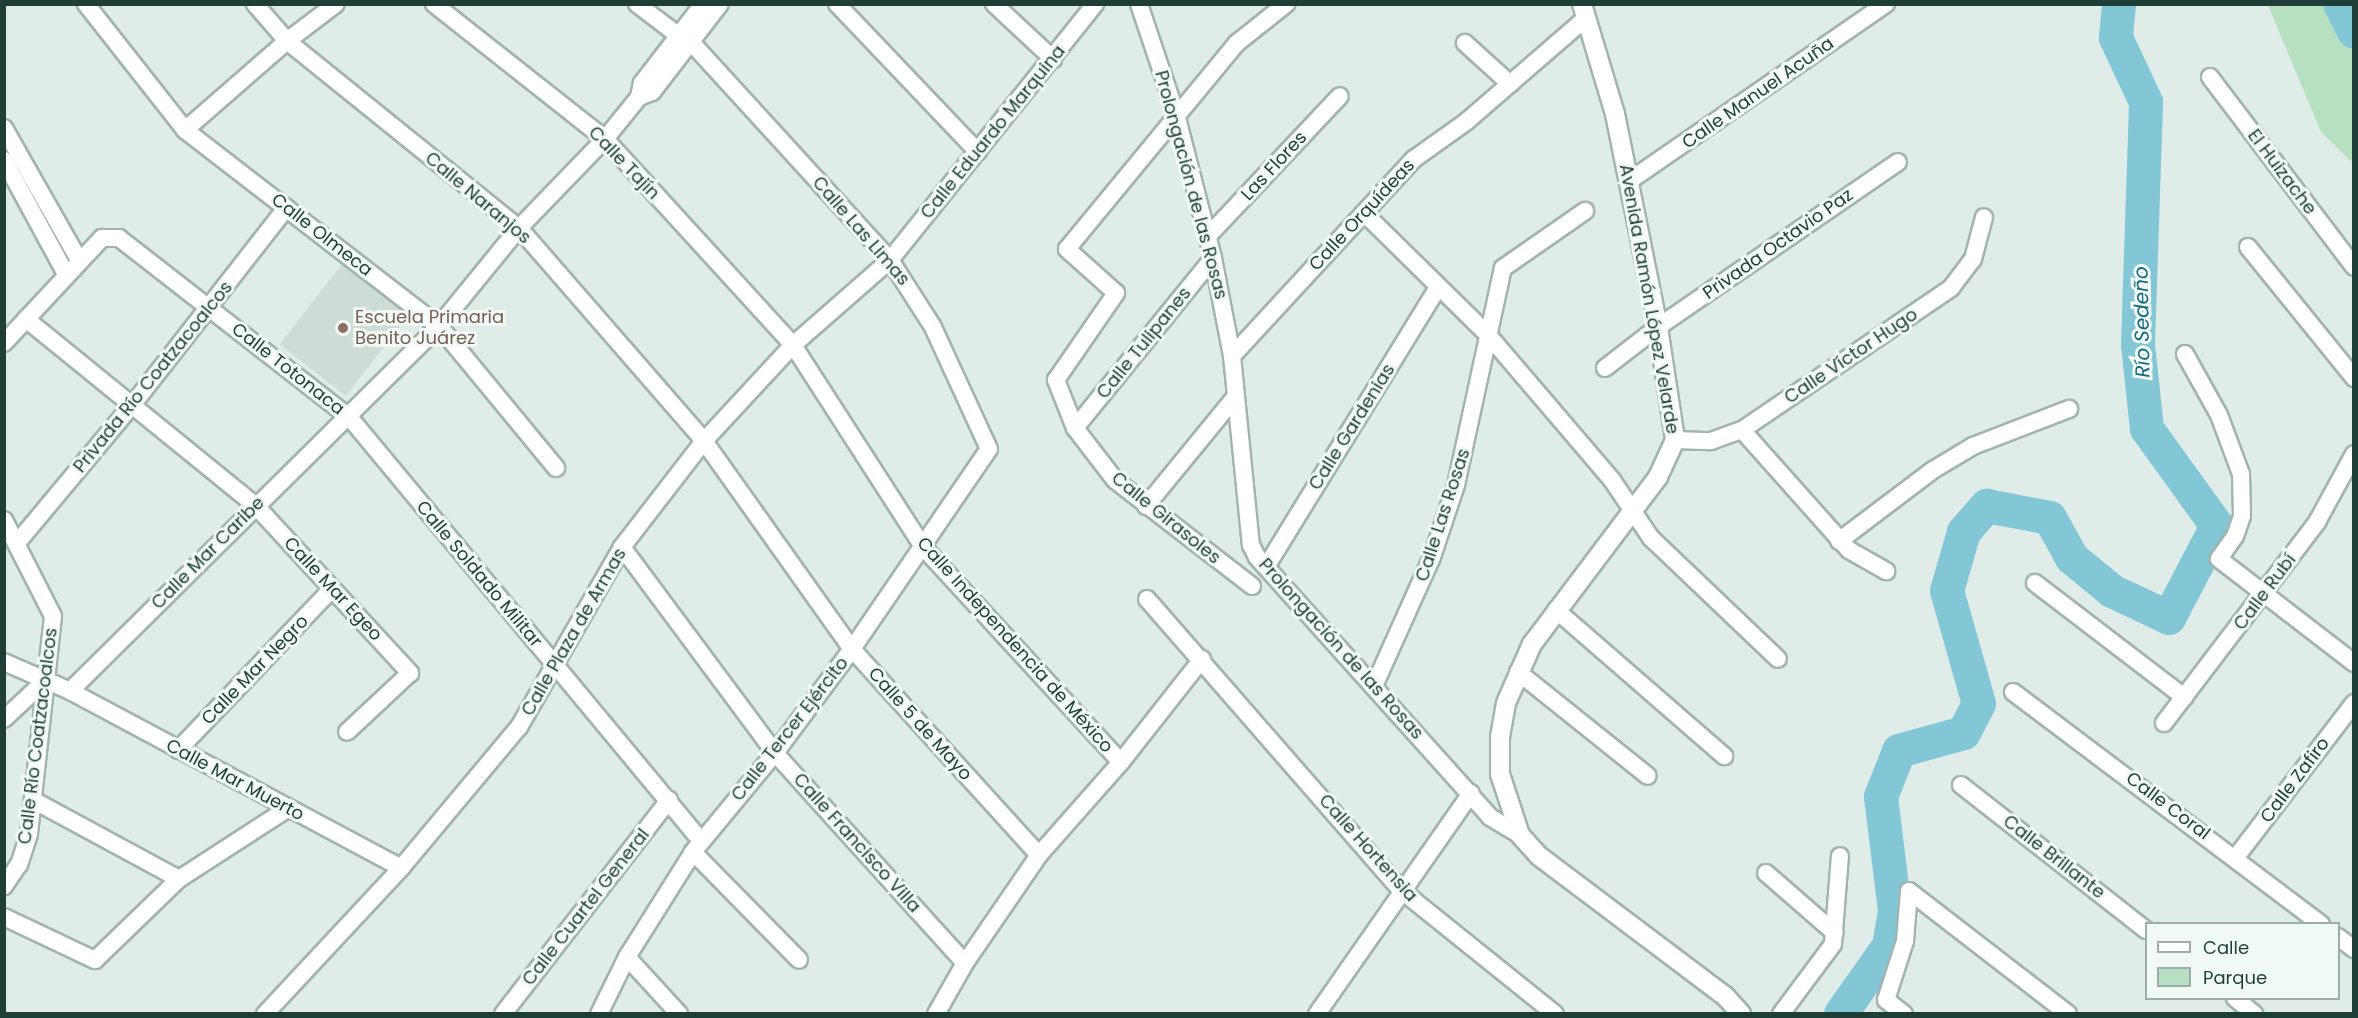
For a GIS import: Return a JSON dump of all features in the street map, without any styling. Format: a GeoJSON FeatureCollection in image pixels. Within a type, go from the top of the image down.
{"type":"FeatureCollection","features":[{"type":"Feature","properties":{"kind":"main road","name":"Avenida Ramón López Velarde"},"geometry":{"type":"LineString","coordinates":[[1584,11],[1629,181],[1658,327],[1675,440],[1669,460],[1556,610],[1518,672],[1500,737],[1500,774],[1520,835],[1539,856],[1725,996],[1741,1014]]}},
{"type":"Feature","properties":{"kind":"street","name":"Calle Olmeca"},"geometry":{"type":"LineString","coordinates":[[86,4],[185,130],[439,326],[556,468]]}},
{"type":"Feature","properties":{"kind":"street","name":"Calle Naranjos"},"geometry":{"type":"LineString","coordinates":[[255,4],[287,41],[519,228],[704,441]]}},
{"type":"Feature","properties":{"kind":"street"},"geometry":{"type":"LineString","coordinates":[[185,130],[287,41],[336,4]]}},
{"type":"Feature","properties":{"kind":"street","name":"Calle Tajín"},"geometry":{"type":"LineString","coordinates":[[434,4],[605,139],[793,345]]}},
{"type":"Feature","properties":{"kind":"street","name":"Calle Las Limas"},"geometry":{"type":"LineString","coordinates":[[637,4],[685,39],[890,260],[933,327],[989,449]]}},
{"type":"Feature","properties":{"kind":"street"},"geometry":{"type":"LineString","coordinates":[[685,39],[704,4]]}},
{"type":"Feature","properties":{"kind":"street"},"geometry":{"type":"LineString","coordinates":[[685,39],[720,4]]}},
{"type":"Feature","properties":{"kind":"street"},"geometry":{"type":"LineString","coordinates":[[837,4],[978,152]]}},
{"type":"Feature","properties":{"kind":"street"},"geometry":{"type":"LineString","coordinates":[[994,4],[1053,59]]}},
{"type":"Feature","properties":{"kind":"street","name":"Calle Eduardo Marquina"},"geometry":{"type":"LineString","coordinates":[[890,260],[1095,4]]}},
{"type":"Feature","properties":{"kind":"street","name":"Prolongación de las Rosas"},"geometry":{"type":"LineString","coordinates":[[1139,4],[1176,114],[1213,258],[1232,356],[1248,532],[1257,557],[1471,793],[1490,817],[1520,835]]}},
{"type":"Feature","properties":{"kind":"street"},"geometry":{"type":"LineString","coordinates":[[1176,114],[1237,43],[1286,4]]}},
{"type":"Feature","properties":{"kind":"street","name":"Calle Manuel Acuña"},"geometry":{"type":"LineString","coordinates":[[1629,181],[1886,4]]}},
{"type":"Feature","properties":{"kind":"street","name":"Calle Orquídeas"},"geometry":{"type":"LineString","coordinates":[[1232,356],[1414,159],[1510,84],[1584,11]]}},
{"type":"Feature","properties":{"kind":"street","name":"Calle Mar Caribe"},"geometry":{"type":"LineString","coordinates":[[70,691],[255,505],[350,418],[439,326],[519,228],[605,139],[639,97],[642,83],[685,39]]}},
{"type":"Feature","properties":{"kind":"street"},"geometry":{"type":"LineString","coordinates":[[1465,43],[1510,84]]}},
{"type":"Feature","properties":{"kind":"street","name":"El Huizache"},"geometry":{"type":"LineString","coordinates":[[2210,77],[2354,267]]}},
{"type":"Feature","properties":{"kind":"street","name":"Las Flores"},"geometry":{"type":"LineString","coordinates":[[1208,236],[1340,96]]}},
{"type":"Feature","properties":{"kind":"street","name":"Calle Girasoles"},"geometry":{"type":"LineString","coordinates":[[1176,114],[1068,249],[1116,293],[1056,380],[1074,428],[1115,480],[1252,586]]}},
{"type":"Feature","properties":{"kind":"street"},"geometry":{"type":"LineString","coordinates":[[4,128],[79,260],[4,343]]}},
{"type":"Feature","properties":{"kind":"street"},"geometry":{"type":"LineString","coordinates":[[4,160],[66,274]]}},
{"type":"Feature","properties":{"kind":"street","name":"Privada Octavio Paz"},"geometry":{"type":"LineString","coordinates":[[1605,368],[1658,327],[1898,162]]}},
{"type":"Feature","properties":{"kind":"street","name":"Privada Río Coatzacoalcos"},"geometry":{"type":"LineString","coordinates":[[17,543],[210,309],[286,208]]}},
{"type":"Feature","properties":{"kind":"street"},"geometry":{"type":"LineString","coordinates":[[1489,336],[1503,268],[1585,211]]}},
{"type":"Feature","properties":{"kind":"street"},"geometry":{"type":"LineString","coordinates":[[1364,213],[1489,336],[1612,480],[1651,538],[1778,658]]}},
{"type":"Feature","properties":{"kind":"street","name":"Calle Víctor Hugo"},"geometry":{"type":"LineString","coordinates":[[1675,440],[1710,441],[1742,430],[1951,288],[1973,259],[1984,218]]}},
{"type":"Feature","properties":{"kind":"street","name":"Calle Totonaca"},"geometry":{"type":"LineString","coordinates":[[79,260],[102,238],[110,236],[119,238],[350,418]]}},
{"type":"Feature","properties":{"kind":"street"},"geometry":{"type":"LineString","coordinates":[[2248,247],[2354,378]]}},
{"type":"Feature","properties":{"kind":"street","name":"Calle Tulipanes"},"geometry":{"type":"LineString","coordinates":[[1074,428],[1213,258]]}},
{"type":"Feature","properties":{"kind":"street","name":"Calle Plaza de Armas"},"geometry":{"type":"LineString","coordinates":[[265,1014],[401,868],[519,727],[622,547],[704,441],[793,345],[890,260]]}},
{"type":"Feature","properties":{"kind":"street","name":"Calle Gardenias"},"geometry":{"type":"LineString","coordinates":[[1266,567],[1438,287]]}},
{"type":"Feature","properties":{"kind":"street","name":"Calle Mar Egeo"},"geometry":{"type":"LineString","coordinates":[[26,319],[255,505],[410,673],[347,732]]}},
{"type":"Feature","properties":{"kind":"street","name":"Calle Las Rosas"},"geometry":{"type":"LineString","coordinates":[[1374,686],[1432,557],[1456,485],[1489,336]]}},
{"type":"Feature","properties":{"kind":"street","name":"Calle Independencia de México"},"geometry":{"type":"LineString","coordinates":[[793,345],[923,547],[1121,762]]}},
{"type":"Feature","properties":{"kind":"street"},"geometry":{"type":"LineString","coordinates":[[2186,354],[2219,415],[2241,474],[2242,516],[2235,536],[2219,559],[2354,663]]}},
{"type":"Feature","properties":{"kind":"street"},"geometry":{"type":"LineString","coordinates":[[1146,506],[1236,396]]}},
{"type":"Feature","properties":{"kind":"street"},"geometry":{"type":"LineString","coordinates":[[1839,541],[1934,470],[1973,446],[2069,409]]}},
{"type":"Feature","properties":{"kind":"street","name":"Calle Soldado Militar"},"geometry":{"type":"LineString","coordinates":[[350,418],[669,800],[697,846],[799,960]]}},
{"type":"Feature","properties":{"kind":"street"},"geometry":{"type":"LineString","coordinates":[[1742,430],[1839,541],[1849,550],[1886,571]]}},
{"type":"Feature","properties":{"kind":"street","name":"Calle 5 de Mayo"},"geometry":{"type":"LineString","coordinates":[[704,441],[852,649],[1039,855]]}},
{"type":"Feature","properties":{"kind":"street","name":"Calle Tercer Ejército"},"geometry":{"type":"LineString","coordinates":[[599,1014],[627,957],[697,846],[775,753],[852,649],[989,449]]}},
{"type":"Feature","properties":{"kind":"street","name":"Calle Rubí"},"geometry":{"type":"LineString","coordinates":[[2164,723],[2317,522],[2354,453]]}},
{"type":"Feature","properties":{"kind":"street","name":"Calle Río Coatzacoalcos"},"geometry":{"type":"LineString","coordinates":[[4,520],[52,616],[33,800],[19,864],[4,886]]}},
{"type":"Feature","properties":{"kind":"street","name":"Calle Francisco Villa"},"geometry":{"type":"LineString","coordinates":[[622,547],[775,753],[965,963]]}},
{"type":"Feature","properties":{"kind":"street"},"geometry":{"type":"LineString","coordinates":[[2035,583],[2184,697]]}},
{"type":"Feature","properties":{"kind":"street","name":"Calle Mar Negro"},"geometry":{"type":"LineString","coordinates":[[178,750],[332,589]]}},
{"type":"Feature","properties":{"kind":"street","name":"Calle Hortensia"},"geometry":{"type":"LineString","coordinates":[[1147,599],[1202,659],[1402,891],[1555,1014]]}},
{"type":"Feature","properties":{"kind":"street"},"geometry":{"type":"LineString","coordinates":[[1556,610],[1724,756]]}},
{"type":"Feature","properties":{"kind":"street"},"geometry":{"type":"LineString","coordinates":[[936,1014],[965,963],[1039,855],[1121,762],[1202,659]]}},
{"type":"Feature","properties":{"kind":"street","name":"Calle Mar Muerto"},"geometry":{"type":"LineString","coordinates":[[4,662],[70,691],[401,868]]}},
{"type":"Feature","properties":{"kind":"street"},"geometry":{"type":"LineString","coordinates":[[1518,672],[1648,776]]}},
{"type":"Feature","properties":{"kind":"street"},"geometry":{"type":"LineString","coordinates":[[4,719],[46,680]]}},
{"type":"Feature","properties":{"kind":"street","name":"Calle Coral"},"geometry":{"type":"LineString","coordinates":[[2013,692],[2236,857],[2311,920]]}},
{"type":"Feature","properties":{"kind":"street","name":"Calle Zafiro"},"geometry":{"type":"LineString","coordinates":[[2236,857],[2354,703]]}},
{"type":"Feature","properties":{"kind":"street","name":"Calle Brillante"},"geometry":{"type":"LineString","coordinates":[[1961,785],[2145,929]]}},
{"type":"Feature","properties":{"kind":"street"},"geometry":{"type":"LineString","coordinates":[[1324,1011],[1402,891],[1471,793]]}},
{"type":"Feature","properties":{"kind":"street"},"geometry":{"type":"LineString","coordinates":[[33,800],[179,879]]}},
{"type":"Feature","properties":{"kind":"street","name":"Calle Cuartel General"},"geometry":{"type":"LineString","coordinates":[[503,1014],[669,800]]}},
{"type":"Feature","properties":{"kind":"street"},"geometry":{"type":"LineString","coordinates":[[4,917],[95,960],[179,879],[287,808]]}},
{"type":"Feature","properties":{"kind":"street"},"geometry":{"type":"LineString","coordinates":[[1781,1014],[1828,956],[1835,933],[1840,856]]}},
{"type":"Feature","properties":{"kind":"street"},"geometry":{"type":"LineString","coordinates":[[1766,873],[1835,933]]}},
{"type":"Feature","properties":{"kind":"street"},"geometry":{"type":"LineString","coordinates":[[1904,1014],[1886,1000],[1905,941],[1910,891],[2068,1014]]}},
{"type":"Feature","properties":{"kind":"street"},"geometry":{"type":"LineString","coordinates":[[627,957],[679,1014]]}},
{"type":"Feature","properties":{"kind":"street"},"geometry":{"type":"LineString","coordinates":[[2237,1003],[2254,1014]]}},
{"type":"Feature","properties":{"kind":"shaded area","name":"Escuela Primaria Benito Juárez"},"geometry":{"type":"Polygon","coordinates":[[[343,263],[409,315],[346,396],[280,344],[343,263]]]}},
{"type":"Feature","properties":{"kind":"green space"},"geometry":{"type":"Polygon","coordinates":[[[2268,5],[2353,5],[2353,163],[2321,132],[2268,5]]]}},
{"type":"Feature","properties":{"kind":"waterway","name":"Río Sedeño"},"geometry":{"type":"LineString","coordinates":[[1841,1014],[1889,946],[1895,911],[1881,797],[1899,751],[1964,733],[1979,704],[1947,591],[1964,532],[1987,506],[2050,518],[2072,558],[2112,591],[2169,618],[2217,526],[2147,429],[2138,345],[2146,102],[2116,38],[2119,4]]}},
{"type":"Feature","properties":{"kind":"waterway","name":"Río Sedeño"},"geometry":{"type":"LineString","coordinates":[[2340,4],[2354,32]]}},
{"type":"Feature","properties":{"kind":"place","name":"Escuela Primaria Benito Juárez"},"geometry":{"type":"Point","coordinates":[343,328]}}]}
